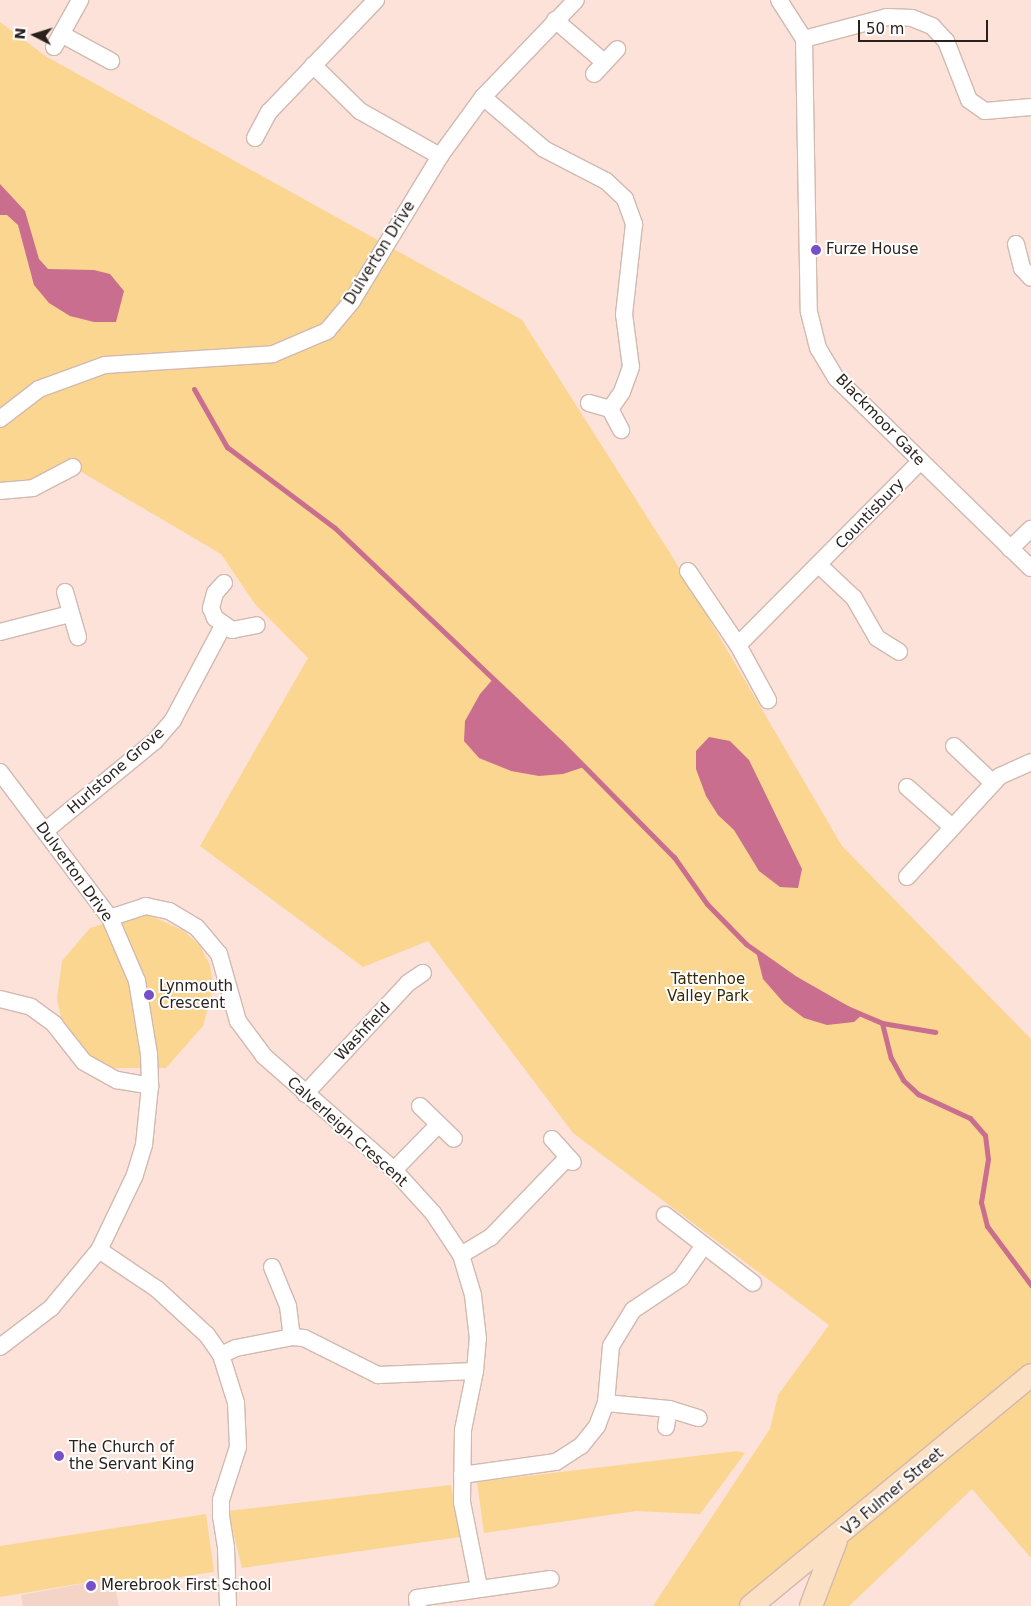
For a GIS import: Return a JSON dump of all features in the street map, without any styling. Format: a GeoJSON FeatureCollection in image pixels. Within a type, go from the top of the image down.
{"type":"FeatureCollection","features":[{"type":"Feature","properties":{"kind":"street"},"geometry":{"type":"LineString","coordinates":[[80,0],[57,41],[111,61]]}},
{"type":"Feature","properties":{"kind":"street"},"geometry":{"type":"LineString","coordinates":[[255,138],[269,112],[376,0]]}},
{"type":"Feature","properties":{"kind":"street","name":"Dulverton Drive"},"geometry":{"type":"LineString","coordinates":[[0,419],[38,390],[105,365],[273,354],[315,339],[327,331],[352,301],[440,156],[483,97],[576,0]]}},
{"type":"Feature","properties":{"kind":"street"},"geometry":{"type":"LineString","coordinates":[[779,0],[804,38],[887,17],[912,18],[932,26],[946,41],[968,100],[985,110],[1031,107]]}},
{"type":"Feature","properties":{"kind":"street"},"geometry":{"type":"LineString","coordinates":[[555,20],[599,68],[617,49]]}},
{"type":"Feature","properties":{"kind":"street","name":"Blackmoor Gate"},"geometry":{"type":"LineString","coordinates":[[804,38],[809,312],[818,348],[836,378],[920,462],[1031,568]]}},
{"type":"Feature","properties":{"kind":"street"},"geometry":{"type":"LineString","coordinates":[[313,65],[360,111],[440,156]]}},
{"type":"Feature","properties":{"kind":"street"},"geometry":{"type":"LineString","coordinates":[[483,97],[544,149],[606,181],[625,199],[634,224],[624,314],[631,367],[622,392],[610,409]]}},
{"type":"Feature","properties":{"kind":"street"},"geometry":{"type":"LineString","coordinates":[[1016,244],[1022,268],[1031,278]]}},
{"type":"Feature","properties":{"kind":"street"},"geometry":{"type":"LineString","coordinates":[[589,403],[610,409],[621,430]]}},
{"type":"Feature","properties":{"kind":"street","name":"Countisbury"},"geometry":{"type":"LineString","coordinates":[[738,645],[820,566],[920,462]]}},
{"type":"Feature","properties":{"kind":"street"},"geometry":{"type":"LineString","coordinates":[[0,491],[33,488],[73,467]]}},
{"type":"Feature","properties":{"kind":"street"},"geometry":{"type":"LineString","coordinates":[[1010,549],[1031,529]]}},
{"type":"Feature","properties":{"kind":"street"},"geometry":{"type":"LineString","coordinates":[[820,566],[854,598],[877,638],[899,652]]}},
{"type":"Feature","properties":{"kind":"street"},"geometry":{"type":"LineString","coordinates":[[688,571],[738,645],[768,700]]}},
{"type":"Feature","properties":{"kind":"street"},"geometry":{"type":"LineString","coordinates":[[224,583],[215,593],[211,608],[214,618],[223,626],[232,630],[257,625]]}},
{"type":"Feature","properties":{"kind":"street"},"geometry":{"type":"LineString","coordinates":[[65,592],[78,638]]}},
{"type":"Feature","properties":{"kind":"street"},"geometry":{"type":"LineString","coordinates":[[0,632],[70,614]]}},
{"type":"Feature","properties":{"kind":"street","name":"Hurlstone Grove"},"geometry":{"type":"LineString","coordinates":[[45,831],[155,741],[173,720],[223,626]]}},
{"type":"Feature","properties":{"kind":"street"},"geometry":{"type":"LineString","coordinates":[[954,746],[993,783]]}},
{"type":"Feature","properties":{"kind":"street"},"geometry":{"type":"LineString","coordinates":[[907,877],[993,783],[1016,766],[1031,762]]}},
{"type":"Feature","properties":{"kind":"street","name":"Dulverton Drive"},"geometry":{"type":"LineString","coordinates":[[0,772],[110,918],[136,981],[149,1054],[150,1086],[144,1144],[135,1175],[99,1250],[51,1308],[0,1347]]}},
{"type":"Feature","properties":{"kind":"street"},"geometry":{"type":"LineString","coordinates":[[907,787],[952,827]]}},
{"type":"Feature","properties":{"kind":"street","name":"Calverleigh Crescent"},"geometry":{"type":"LineString","coordinates":[[110,918],[146,906],[169,911],[196,927],[219,954],[238,1021],[264,1056],[305,1094],[394,1170],[433,1212],[461,1255],[472,1296],[478,1339],[475,1370],[462,1430],[462,1475],[463,1518],[479,1587]]}},
{"type":"Feature","properties":{"kind":"street","name":"Washfield"},"geometry":{"type":"LineString","coordinates":[[305,1094],[408,984],[423,973]]}},
{"type":"Feature","properties":{"kind":"street"},"geometry":{"type":"LineString","coordinates":[[0,999],[31,1007],[54,1024],[84,1062],[117,1080],[150,1086]]}},
{"type":"Feature","properties":{"kind":"street"},"geometry":{"type":"LineString","coordinates":[[420,1106],[454,1139]]}},
{"type":"Feature","properties":{"kind":"street"},"geometry":{"type":"LineString","coordinates":[[394,1170],[438,1125]]}},
{"type":"Feature","properties":{"kind":"street"},"geometry":{"type":"LineString","coordinates":[[461,1255],[491,1237],[570,1160],[552,1139]]}},
{"type":"Feature","properties":{"kind":"street"},"geometry":{"type":"LineString","coordinates":[[665,1215],[753,1283]]}},
{"type":"Feature","properties":{"kind":"street"},"geometry":{"type":"LineString","coordinates":[[462,1475],[556,1462],[581,1446],[597,1426],[606,1403],[611,1346],[633,1310],[681,1278],[703,1246]]}},
{"type":"Feature","properties":{"kind":"street"},"geometry":{"type":"LineString","coordinates":[[99,1250],[157,1289],[207,1335],[221,1355],[236,1403],[238,1447],[221,1500],[220,1516],[228,1571],[228,1606]]}},
{"type":"Feature","properties":{"kind":"street"},"geometry":{"type":"LineString","coordinates":[[272,1267],[291,1287],[292,1337]]}},
{"type":"Feature","properties":{"kind":"street"},"geometry":{"type":"LineString","coordinates":[[221,1355],[236,1348],[292,1337],[304,1338],[378,1375],[475,1370]]}},
{"type":"Feature","properties":{"kind":"street","name":"V3 Fulmer Street"},"geometry":{"type":"LineString","coordinates":[[762,1603],[1029,1377]]}},
{"type":"Feature","properties":{"kind":"street"},"geometry":{"type":"LineString","coordinates":[[606,1403],[669,1409],[699,1418]]}},
{"type":"Feature","properties":{"kind":"street"},"geometry":{"type":"LineString","coordinates":[[666,1427],[669,1409]]}},
{"type":"Feature","properties":{"kind":"street"},"geometry":{"type":"LineString","coordinates":[[811,1606],[838,1538]]}},
{"type":"Feature","properties":{"kind":"street"},"geometry":{"type":"LineString","coordinates":[[418,1606],[417,1598],[479,1587],[551,1579]]}},
{"type":"Feature","properties":{"kind":"shaded area"},"geometry":{"type":"Polygon","coordinates":[[[0,184],[25,211],[39,259],[48,269],[94,270],[110,274],[124,291],[116,322],[94,322],[70,316],[49,303],[34,285],[18,225],[7,215],[0,215],[0,184]]]}},
{"type":"Feature","properties":{"kind":"shaded area"},"geometry":{"type":"Polygon","coordinates":[[[493,679],[584,767],[563,774],[539,776],[511,771],[479,758],[464,741],[465,721],[480,694],[493,679]]]}},
{"type":"Feature","properties":{"kind":"shaded area"},"geometry":{"type":"Polygon","coordinates":[[[709,737],[730,741],[749,760],[802,869],[798,888],[780,887],[759,871],[734,830],[718,815],[706,796],[696,769],[696,751],[709,737]]]}},
{"type":"Feature","properties":{"kind":"shaded area"},"geometry":{"type":"Polygon","coordinates":[[[756,951],[796,979],[863,1014],[854,1022],[827,1025],[804,1018],[784,1003],[763,979],[756,951]]]}},
{"type":"Feature","properties":{"kind":"shaded area","name":"Merebrook First School"},"geometry":{"type":"Polygon","coordinates":[[[113,1578],[119,1606],[23,1606],[21,1595],[113,1578]]]}},
{"type":"Feature","properties":{"kind":"green space","name":"Tattenhoe Valley Park"},"geometry":{"type":"Polygon","coordinates":[[[0,22],[47,57],[522,320],[675,561],[842,846],[1031,1039],[1031,1558],[972,1489],[849,1606],[811,1606],[837,1539],[751,1606],[653,1606],[770,1429],[778,1395],[829,1325],[573,1133],[428,941],[363,967],[200,846],[308,658],[255,604],[221,554],[73,467],[0,491],[0,22]]]}},
{"type":"Feature","properties":{"kind":"green space"},"geometry":{"type":"Polygon","coordinates":[[[143,912],[184,931],[200,946],[210,965],[213,984],[209,1004],[203,1026],[166,1068],[110,1068],[83,1052],[62,1023],[57,998],[62,961],[90,928],[143,912]]]}},
{"type":"Feature","properties":{"kind":"green space"},"geometry":{"type":"Polygon","coordinates":[[[737,1451],[745,1453],[700,1514],[636,1511],[484,1533],[477,1482],[737,1451]]]}},
{"type":"Feature","properties":{"kind":"green space"},"geometry":{"type":"Polygon","coordinates":[[[451,1485],[460,1537],[242,1568],[228,1511],[451,1485]]]}},
{"type":"Feature","properties":{"kind":"green space"},"geometry":{"type":"Polygon","coordinates":[[[206,1514],[214,1572],[121,1585],[113,1578],[0,1597],[0,1546],[206,1514]]]}},
{"type":"Feature","properties":{"kind":"waterway"},"geometry":{"type":"LineString","coordinates":[[194,389],[227,447],[335,528],[561,743],[674,857],[707,904],[746,944],[796,979],[847,1008],[882,1023],[891,1058],[903,1080],[918,1094],[970,1118],[985,1135],[988,1159],[981,1202],[987,1226],[1031,1285]]}},
{"type":"Feature","properties":{"kind":"waterway"},"geometry":{"type":"LineString","coordinates":[[882,1023],[935,1032]]}},
{"type":"Feature","properties":{"kind":"place","name":"Furze House"},"geometry":{"type":"Point","coordinates":[816,250]}},
{"type":"Feature","properties":{"kind":"place","name":"Lynmouth Crescent"},"geometry":{"type":"Point","coordinates":[149,995]}},
{"type":"Feature","properties":{"kind":"place","name":"The Church of the Servant King"},"geometry":{"type":"Point","coordinates":[59,1456]}},
{"type":"Feature","properties":{"kind":"place","name":"Merebrook First School"},"geometry":{"type":"Point","coordinates":[91,1586]}}]}
